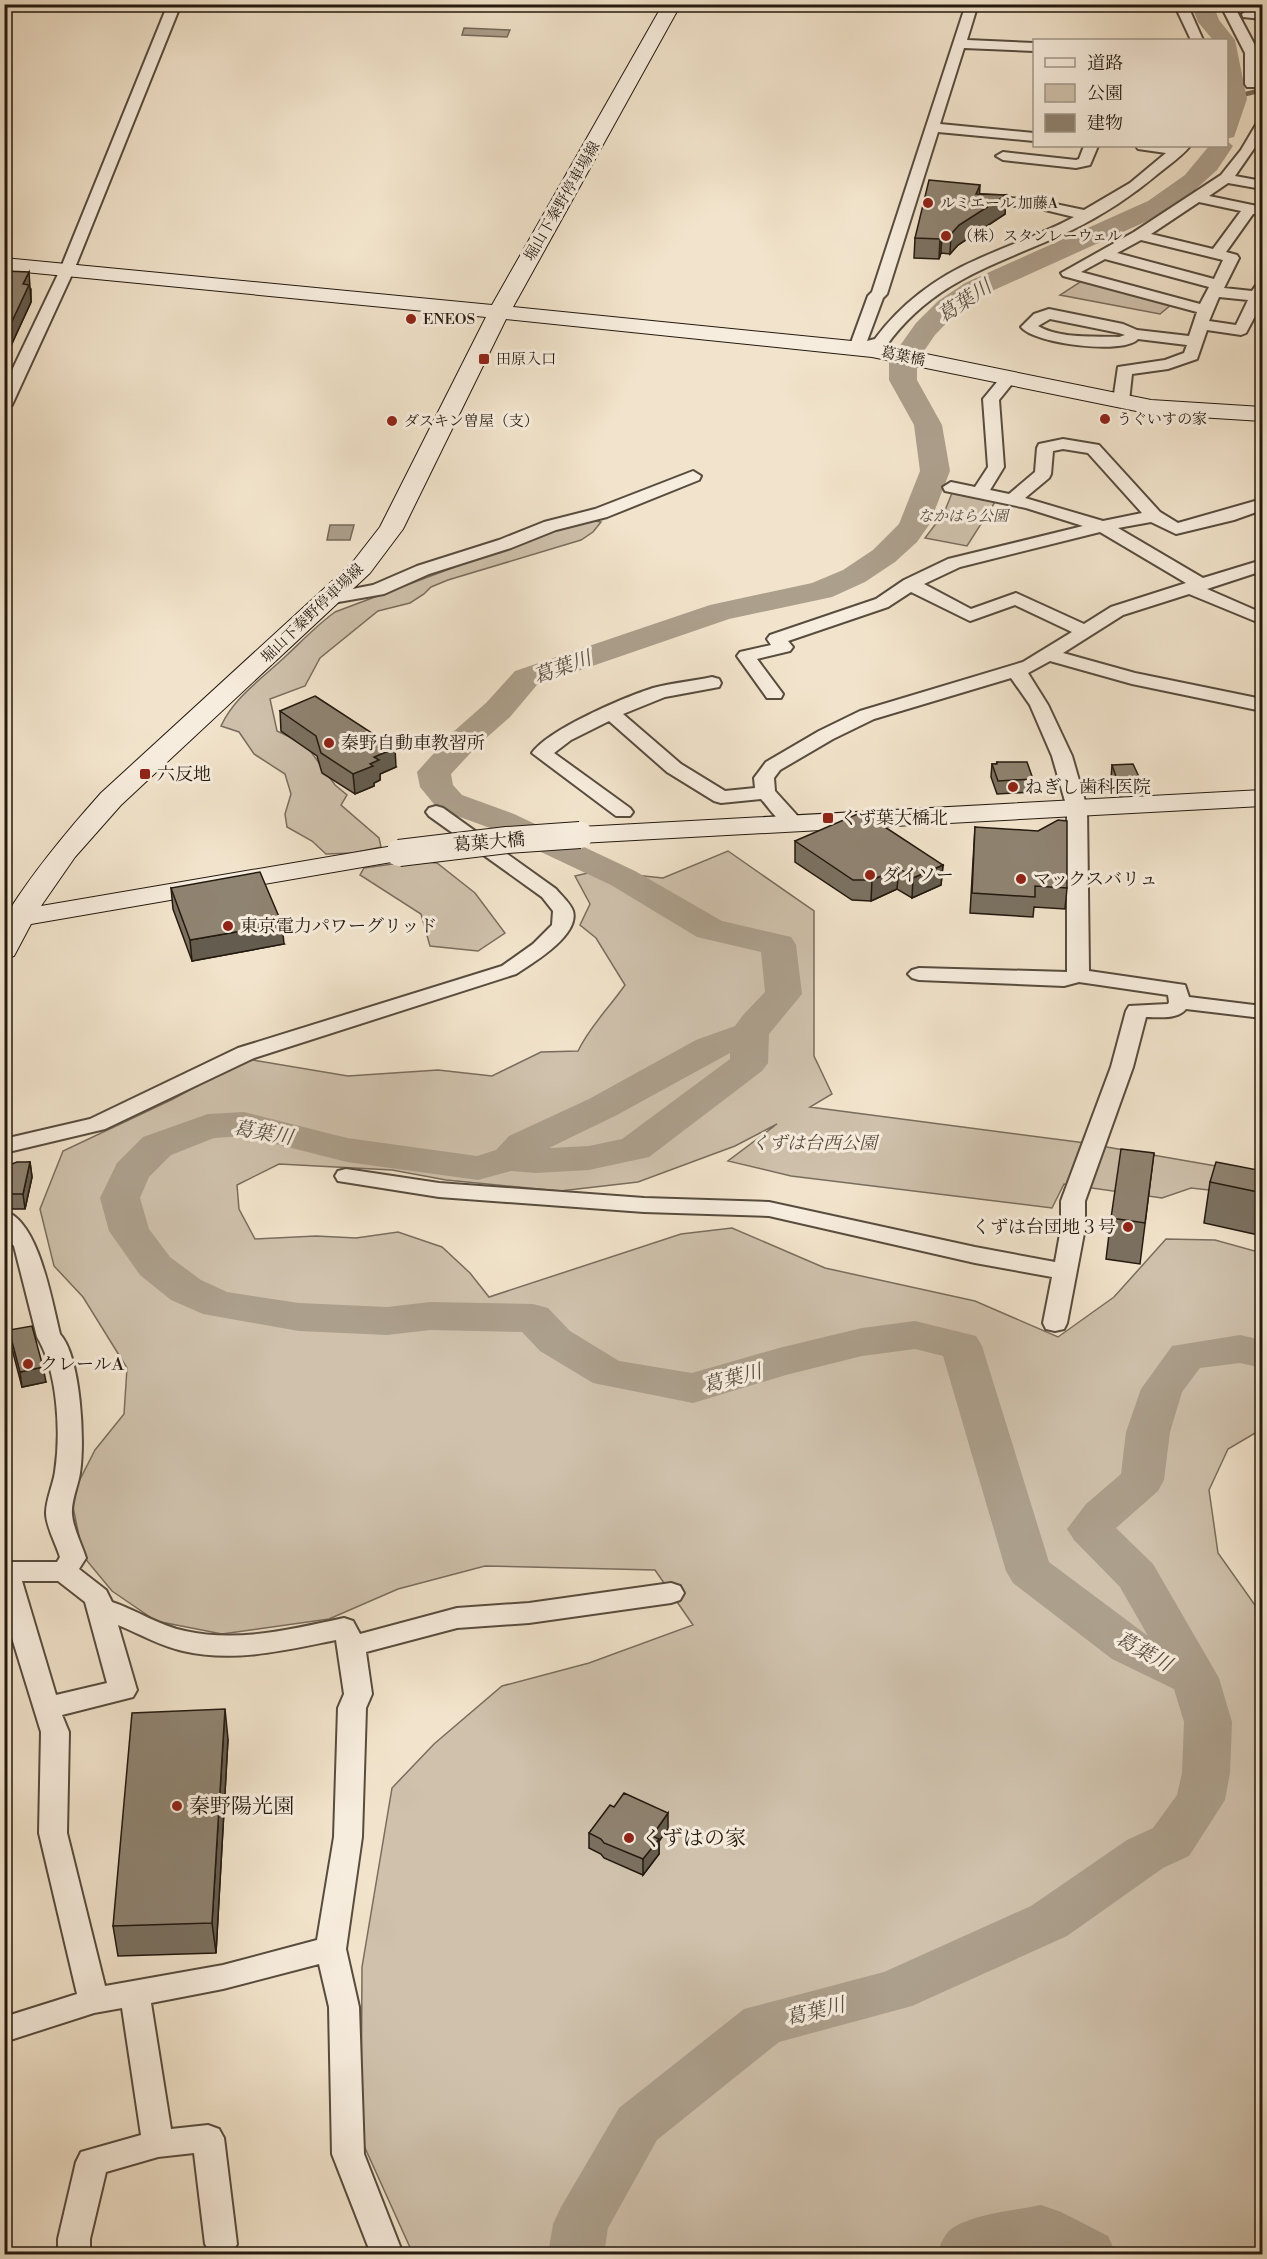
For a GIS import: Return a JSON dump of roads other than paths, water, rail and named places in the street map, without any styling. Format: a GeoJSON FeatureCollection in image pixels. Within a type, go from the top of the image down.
{"type":"FeatureCollection","features":[{"type":"Feature","properties":{"kind":"street"},"geometry":{"type":"LineString","coordinates":[[4,405],[67,270],[175,4]]}},
{"type":"Feature","properties":{"kind":"street","name":"堀山下秦野停車場線"},"geometry":{"type":"LineString","coordinates":[[4,950],[13,917],[80,833],[111,799],[361,568],[391,529],[499,312],[672,4]]}},
{"type":"Feature","properties":{"kind":"street"},"geometry":{"type":"LineString","coordinates":[[865,349],[876,296],[879,294],[916,192],[932,127],[972,4]]}},
{"type":"Feature","properties":{"kind":"street"},"geometry":{"type":"LineString","coordinates":[[1180,4],[1197,39]]}},
{"type":"Feature","properties":{"kind":"street"},"geometry":{"type":"LineString","coordinates":[[1226,4],[1252,53],[1252,84]]}},
{"type":"Feature","properties":{"kind":"street"},"geometry":{"type":"LineString","coordinates":[[1248,14],[1263,15]]}},
{"type":"Feature","properties":{"kind":"street"},"geometry":{"type":"LineString","coordinates":[[960,44],[1033,47]]}},
{"type":"Feature","properties":{"kind":"street"},"geometry":{"type":"LineString","coordinates":[[932,127],[1033,137]]}},
{"type":"Feature","properties":{"kind":"street"},"geometry":{"type":"LineString","coordinates":[[1104,254],[1217,288],[1259,292],[1241,330],[1068,273],[1139,235],[1199,198],[1226,178],[1261,132]]}},
{"type":"Feature","properties":{"kind":"street"},"geometry":{"type":"LineString","coordinates":[[1003,156],[1025,164],[1076,164],[1085,162],[1091,147]]}},
{"type":"Feature","properties":{"kind":"street"},"geometry":{"type":"LineString","coordinates":[[1162,147],[1181,148]]}},
{"type":"Feature","properties":{"kind":"street"},"geometry":{"type":"LineString","coordinates":[[865,349],[880,343],[896,321],[938,286],[958,273],[1086,215],[1135,186],[1181,148]]}},
{"type":"Feature","properties":{"kind":"street"},"geometry":{"type":"LineString","coordinates":[[1226,178],[1263,185]]}},
{"type":"Feature","properties":{"kind":"street"},"geometry":{"type":"LineString","coordinates":[[956,195],[1006,198],[1086,215]]}},
{"type":"Feature","properties":{"kind":"street"},"geometry":{"type":"LineString","coordinates":[[1199,198],[1256,209],[1217,254]]}},
{"type":"Feature","properties":{"kind":"street"},"geometry":{"type":"LineString","coordinates":[[1120,401],[1124,370],[1168,364],[1191,356],[1203,317],[1232,258],[1139,235]]}},
{"type":"Feature","properties":{"kind":"street","name":"葛葉橋"},"geometry":{"type":"LineString","coordinates":[[4,264],[865,349],[1008,379],[1180,411],[1263,414]]}},
{"type":"Feature","properties":{"kind":"street"},"geometry":{"type":"LineString","coordinates":[[1134,334],[1129,340],[1119,342],[1053,336],[1034,332],[1029,327],[1039,317],[1049,314],[1124,329],[1134,334],[1194,341]]}},
{"type":"Feature","properties":{"kind":"street"},"geometry":{"type":"LineString","coordinates":[[979,494],[996,466],[991,399],[1008,379]]}},
{"type":"Feature","properties":{"kind":"street"},"geometry":{"type":"LineString","coordinates":[[1012,500],[1042,474],[1045,448],[1053,445],[1077,445],[1098,452],[1154,516],[1176,529],[1228,516],[1263,504]]}},
{"type":"Feature","properties":{"kind":"street"},"geometry":{"type":"LineString","coordinates":[[327,599],[378,590],[423,570],[506,544],[550,526],[601,513],[693,476]]}},
{"type":"Feature","properties":{"kind":"street"},"geometry":{"type":"LineString","coordinates":[[951,487],[1068,514],[1102,526],[1196,587],[1263,619]]}},
{"type":"Feature","properties":{"kind":"street"},"geometry":{"type":"LineString","coordinates":[[774,694],[746,656],[784,647],[776,639],[882,603],[910,584],[954,563],[1102,526],[1154,516]]}},
{"type":"Feature","properties":{"kind":"street"},"geometry":{"type":"LineString","coordinates":[[794,823],[766,794],[764,778],[773,766],[857,720],[887,709],[1015,672],[1049,655],[1083,630],[1117,611],[1263,566]]}},
{"type":"Feature","properties":{"kind":"street"},"geometry":{"type":"LineString","coordinates":[[1242,573],[1263,584]]}},
{"type":"Feature","properties":{"kind":"street"},"geometry":{"type":"LineString","coordinates":[[910,584],[970,616],[1016,598],[1083,630]]}},
{"type":"Feature","properties":{"kind":"street"},"geometry":{"type":"LineString","coordinates":[[1049,655],[1132,678],[1263,705]]}},
{"type":"Feature","properties":{"kind":"street"},"geometry":{"type":"LineString","coordinates":[[1015,672],[1023,677],[1039,705],[1062,756],[1077,808],[1078,976]]}},
{"type":"Feature","properties":{"kind":"street"},"geometry":{"type":"LineString","coordinates":[[623,813],[542,753],[564,736],[637,700],[661,692],[712,683]]}},
{"type":"Feature","properties":{"kind":"street"},"geometry":{"type":"LineString","coordinates":[[612,714],[674,768],[721,797],[766,794]]}},
{"type":"Feature","properties":{"kind":"street","name":"葛葉大橋"},"geometry":{"type":"LineString","coordinates":[[13,917],[399,853],[497,841],[1263,798]]}},
{"type":"Feature","properties":{"kind":"street"},"geometry":{"type":"LineString","coordinates":[[4,1146],[97,1124],[246,1053],[509,970],[540,948],[562,926],[563,911],[549,893],[436,812]]}},
{"type":"Feature","properties":{"kind":"street"},"geometry":{"type":"LineString","coordinates":[[919,974],[1064,980],[1078,976],[1178,990],[1180,1002],[1174,1010],[1137,1011],[1122,1067],[1073,1201],[1073,1228],[1055,1323]]}},
{"type":"Feature","properties":{"kind":"street"},"geometry":{"type":"LineString","coordinates":[[1180,1002],[1263,1012]]}},
{"type":"Feature","properties":{"kind":"street"},"geometry":{"type":"LineString","coordinates":[[346,1176],[439,1190],[645,1205],[769,1209],[975,1256],[1065,1272]]}},
{"type":"Feature","properties":{"kind":"street"},"geometry":{"type":"LineString","coordinates":[[4,1218],[25,1245],[49,1337],[54,1342],[67,1392],[70,1432],[69,1461],[60,1514],[73,1558],[64,1571]]}},
{"type":"Feature","properties":{"kind":"street"},"geometry":{"type":"LineString","coordinates":[[46,1708],[123,1690],[101,1610],[97,1597],[64,1571],[5,1572],[46,1708],[55,1732],[53,1833],[93,2001]]}},
{"type":"Feature","properties":{"kind":"street"},"geometry":{"type":"LineString","coordinates":[[352,1646],[457,1618],[529,1613],[671,1593]]}},
{"type":"Feature","properties":{"kind":"street"},"geometry":{"type":"LineString","coordinates":[[101,1610],[118,1613],[147,1629],[183,1641],[224,1646],[265,1644],[344,1628],[352,1646],[358,1694],[352,1708],[348,1837],[331,1949],[344,2007],[348,2154],[387,2254]]}},
{"type":"Feature","properties":{"kind":"street"},"geometry":{"type":"LineString","coordinates":[[4,2030],[93,2001],[223,1977],[331,1949]]}},
{"type":"Feature","properties":{"kind":"street"},"geometry":{"type":"LineString","coordinates":[[135,1994],[158,2144]]}},
{"type":"Feature","properties":{"kind":"street"},"geometry":{"type":"LineString","coordinates":[[74,2254],[74,2239],[92,2162],[158,2144],[208,2138],[221,2244]]}},
{"type":"Feature","properties":{"kind":"waterway","name":"葛葉川"},"geometry":{"type":"LineString","coordinates":[[1202,4],[1209,22],[1223,39]]}},
{"type":"Feature","properties":{"kind":"waterway","name":"葛葉川"},"geometry":{"type":"LineString","coordinates":[[1228,58],[1235,99],[1228,125]]}},
{"type":"Feature","properties":{"kind":"waterway"},"geometry":{"type":"LineString","coordinates":[[1234,97],[1262,90]]}},
{"type":"Feature","properties":{"kind":"waterway","name":"葛葉川"},"geometry":{"type":"LineString","coordinates":[[750,1034],[756,1023],[784,994],[778,945],[710,929],[623,878],[502,821],[450,802],[437,787],[434,772],[465,739],[498,710],[526,678],[721,612],[821,590],[854,576],[884,556],[906,536],[914,525],[935,471],[928,425],[903,380],[903,361],[925,329],[947,307],[974,289],[1157,206],[1193,180],[1209,164],[1220,147]]}},
{"type":"Feature","properties":{"kind":"waterway"},"geometry":{"type":"LineString","coordinates":[[510,1159],[536,1161],[589,1158],[635,1148],[749,1063],[750,1034]]}},
{"type":"Feature","properties":{"kind":"waterway","name":"葛葉川"},"geometry":{"type":"LineString","coordinates":[[510,1159],[523,1145],[603,1107],[709,1048],[750,1034]]}},
{"type":"Feature","properties":{"kind":"waterway","name":"葛葉川"},"geometry":{"type":"LineString","coordinates":[[510,1159],[478,1168],[347,1150],[244,1124],[208,1126],[157,1146],[131,1172],[120,1198],[129,1231],[155,1266],[186,1290],[218,1304],[299,1317],[387,1321],[430,1316],[533,1318],[555,1341],[608,1373],[693,1388],[779,1362],[862,1342],[915,1335],[961,1346],[1029,1571],[1129,1647],[1195,1678]]}},
{"type":"Feature","properties":{"kind":"waterway"},"geometry":{"type":"LineString","coordinates":[[1195,1678],[1137,1576],[1090,1529],[1102,1515],[1142,1480],[1148,1432],[1162,1389],[1187,1356],[1240,1349],[1262,1354]]}},
{"type":"Feature","properties":{"kind":"waterway","name":"葛葉川"},"geometry":{"type":"LineString","coordinates":[[576,2254],[581,2224],[638,2124],[763,2024],[894,1991],[1049,1921],[1145,1854],[1171,1842],[1200,1800],[1206,1773],[1208,1722],[1195,1678]]}},
{"type":"Feature","properties":{"kind":"waterway","name":"葛葉川"},"geometry":{"type":"LineString","coordinates":[[965,2254],[973,2245],[1041,2229],[1088,2254]]}},
{"type":"Feature","properties":{"kind":"place","name":"ルミエール 加藤A"},"geometry":{"type":"Point","coordinates":[928,203]}},
{"type":"Feature","properties":{"kind":"place","name":"（株）スタンレーウェル"},"geometry":{"type":"Point","coordinates":[946,236]}},
{"type":"Feature","properties":{"kind":"place","name":"ENEOS"},"geometry":{"type":"Point","coordinates":[411,319]}},
{"type":"Feature","properties":{"kind":"place","name":"田原入口"},"geometry":{"type":"Point","coordinates":[484,359]}},
{"type":"Feature","properties":{"kind":"place","name":"うぐいすの家"},"geometry":{"type":"Point","coordinates":[1105,419]}},
{"type":"Feature","properties":{"kind":"place","name":"ダスキン曽屋（支）"},"geometry":{"type":"Point","coordinates":[392,421]}},
{"type":"Feature","properties":{"kind":"place","name":"秦野自動車教習所"},"geometry":{"type":"Point","coordinates":[329,743]}},
{"type":"Feature","properties":{"kind":"place","name":"六反地"},"geometry":{"type":"Point","coordinates":[145,774]}},
{"type":"Feature","properties":{"kind":"place","name":"ねぎし歯科医院"},"geometry":{"type":"Point","coordinates":[1013,787]}},
{"type":"Feature","properties":{"kind":"place","name":"くず葉大橋北"},"geometry":{"type":"Point","coordinates":[828,818]}},
{"type":"Feature","properties":{"kind":"place","name":"ダイソー"},"geometry":{"type":"Point","coordinates":[870,875]}},
{"type":"Feature","properties":{"kind":"place","name":"マックスバリュ"},"geometry":{"type":"Point","coordinates":[1021,879]}},
{"type":"Feature","properties":{"kind":"place","name":"東京電力パワーグリッド"},"geometry":{"type":"Point","coordinates":[228,926]}},
{"type":"Feature","properties":{"kind":"place","name":"くずは台団地３号"},"geometry":{"type":"Point","coordinates":[1128,1227]}},
{"type":"Feature","properties":{"kind":"place","name":"クレールA"},"geometry":{"type":"Point","coordinates":[28,1364]}},
{"type":"Feature","properties":{"kind":"place","name":"秦野陽光園"},"geometry":{"type":"Point","coordinates":[177,1806]}},
{"type":"Feature","properties":{"kind":"place","name":"くずはの家"},"geometry":{"type":"Point","coordinates":[629,1838]}},
{"type":"Feature","properties":{"kind":"park label","name":"なかはら公園"},"geometry":{"type":"Point","coordinates":[963,516]}},
{"type":"Feature","properties":{"kind":"park label","name":"くずは台西公園"},"geometry":{"type":"Point","coordinates":[814,1143]}}]}
